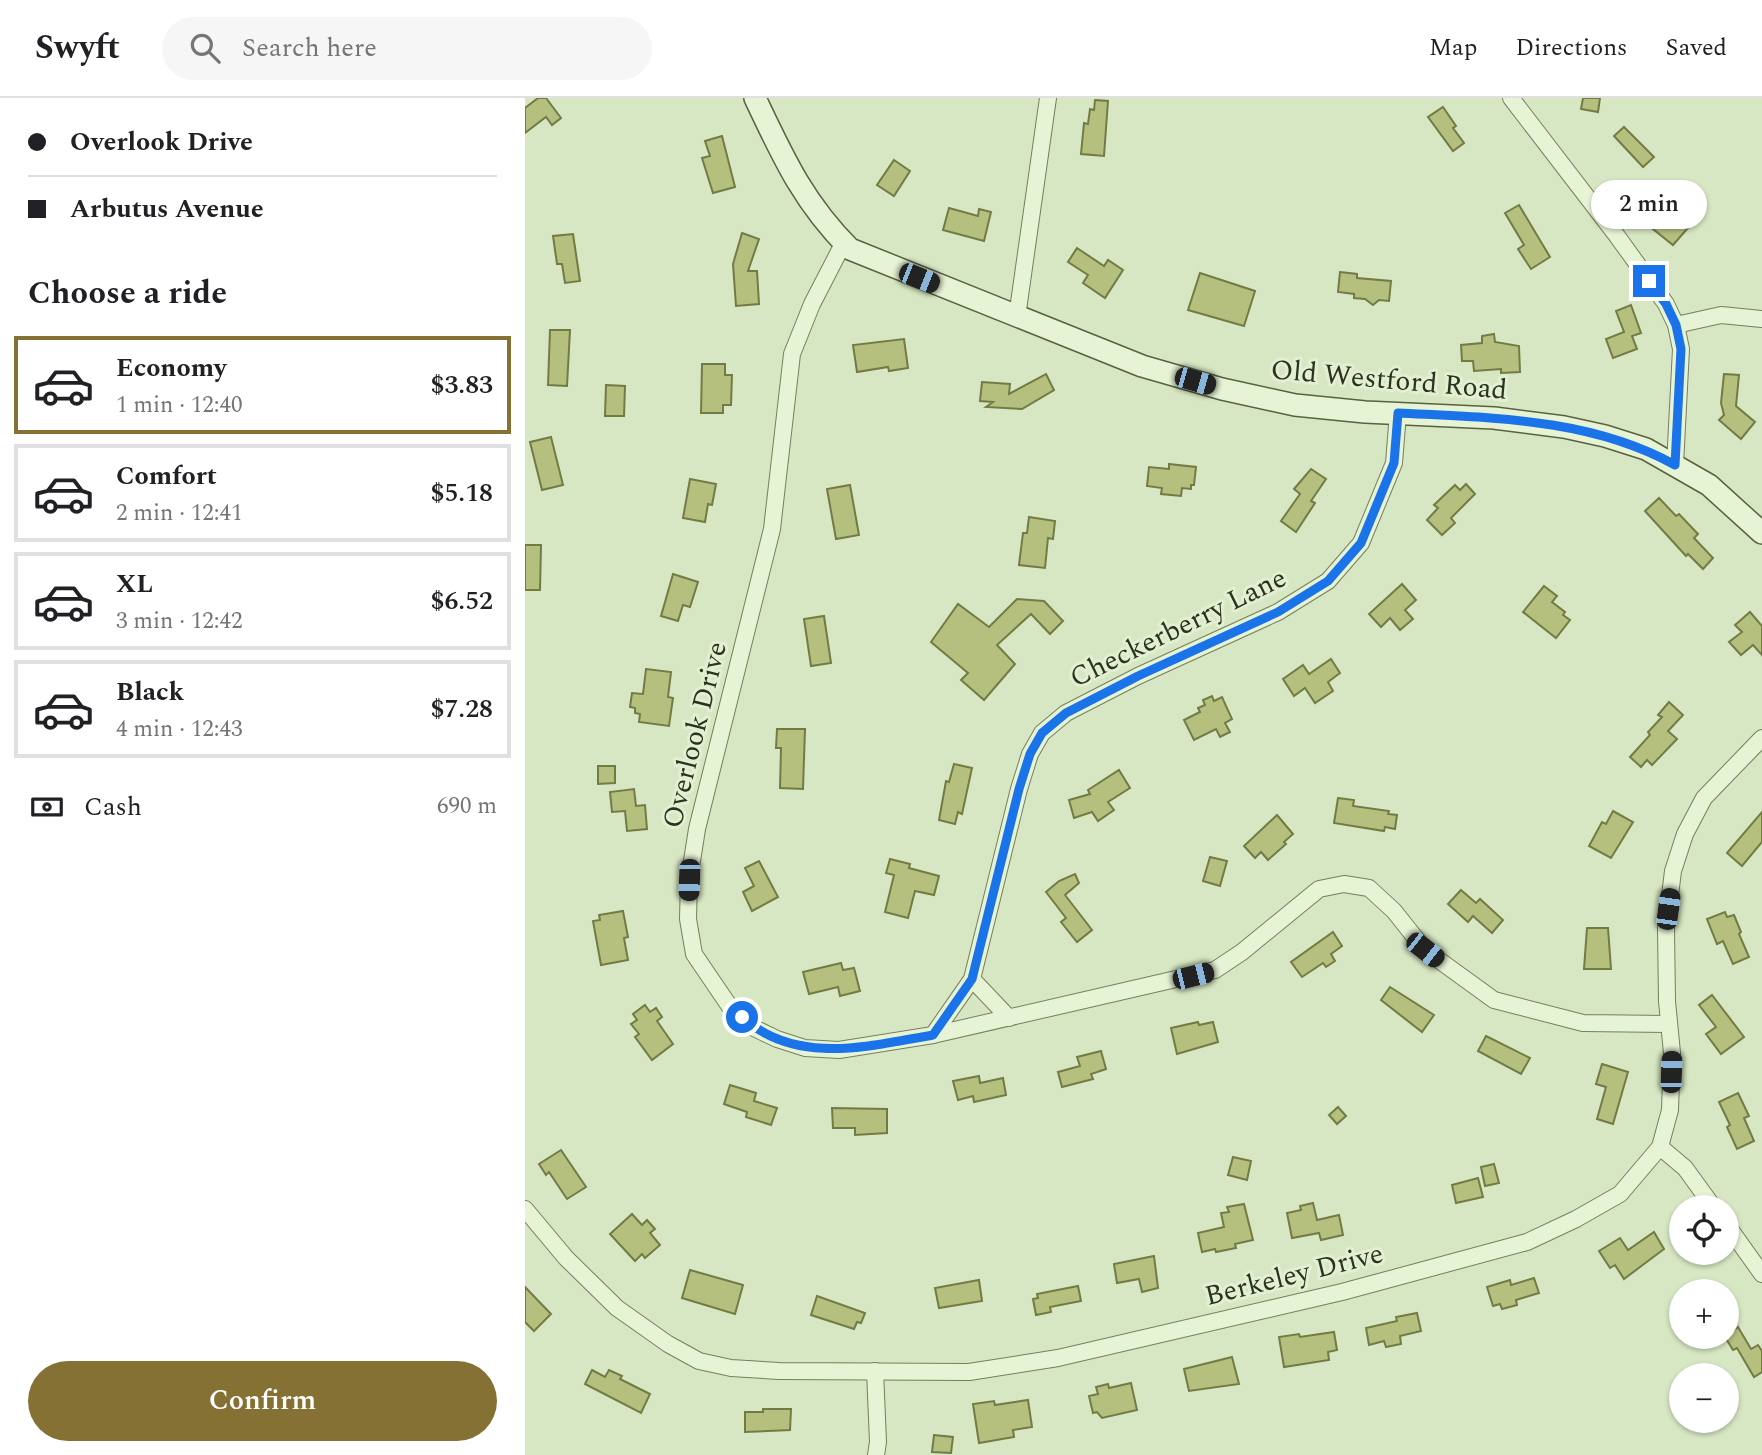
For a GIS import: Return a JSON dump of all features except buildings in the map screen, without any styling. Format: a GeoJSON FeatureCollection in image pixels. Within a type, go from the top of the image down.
{"type":"FeatureCollection","features":[{"type":"Feature","properties":{"kind":"main road","name":"Old Westford Road"},"geometry":{"type":"LineString","coordinates":[[755,98],[797,184],[825,223],[850,249],[1142,366],[1222,389],[1295,405],[1494,418],[1564,427],[1605,436],[1646,449],[1709,485],[1762,533]]}},
{"type":"Feature","properties":{"kind":"street"},"geometry":{"type":"LineString","coordinates":[[1017,317],[1048,98]]}},
{"type":"Feature","properties":{"kind":"street"},"geometry":{"type":"LineString","coordinates":[[1511,98],[1666,304],[1676,325],[1681,359],[1675,465]]}},
{"type":"Feature","properties":{"kind":"street","name":"Overlook Drive"},"geometry":{"type":"LineString","coordinates":[[844,242],[812,304],[792,354],[772,529],[697,829],[689,880],[688,919],[694,954],[730,1007],[754,1028],[805,1048],[839,1050],[933,1035],[1215,970],[1242,953],[1319,889],[1344,884],[1369,888],[1394,911],[1425,950],[1494,1000],[1583,1023],[1669,1024]]}},
{"type":"Feature","properties":{"kind":"street"},"geometry":{"type":"LineString","coordinates":[[1676,325],[1721,315],[1762,319]]}},
{"type":"Feature","properties":{"kind":"street","name":"Checkerberry Lane"},"geometry":{"type":"LineString","coordinates":[[933,1035],[972,979],[1019,789],[1030,754],[1042,733],[1066,713],[1138,676],[1278,612],[1328,581],[1361,543],[1394,463],[1398,413]]}},
{"type":"Feature","properties":{"kind":"street","name":"Berkeley Drive"},"geometry":{"type":"LineString","coordinates":[[525,1209],[566,1258],[617,1308],[668,1344],[699,1361],[731,1368],[969,1372],[1058,1358],[1342,1292],[1527,1242],[1620,1194],[1660,1147],[1670,1110],[1672,1053],[1665,928],[1673,871],[1681,846],[1704,798],[1762,738]]}},
{"type":"Feature","properties":{"kind":"street"},"geometry":{"type":"LineString","coordinates":[[972,979],[1009,1018]]}},
{"type":"Feature","properties":{"kind":"street"},"geometry":{"type":"LineString","coordinates":[[1660,1147],[1685,1168],[1705,1195]]}},
{"type":"Feature","properties":{"kind":"street"},"geometry":{"type":"LineString","coordinates":[[1739,1242],[1762,1274]]}},
{"type":"Feature","properties":{"kind":"street"},"geometry":{"type":"LineString","coordinates":[[875,1371],[878,1442],[876,1455]]}},
{"type":"Feature","properties":{"kind":"route"},"geometry":{"type":"LineString","coordinates":[[742,1017],[754,1028],[805,1048],[839,1050],[933,1035],[972,979],[1019,789],[1030,754],[1042,733],[1066,713],[1138,676],[1278,612],[1328,581],[1361,543],[1394,463],[1398,413],[1530,421],[1564,427],[1646,449],[1675,465],[1681,349],[1676,325],[1666,304],[1649,281]]}}]}
